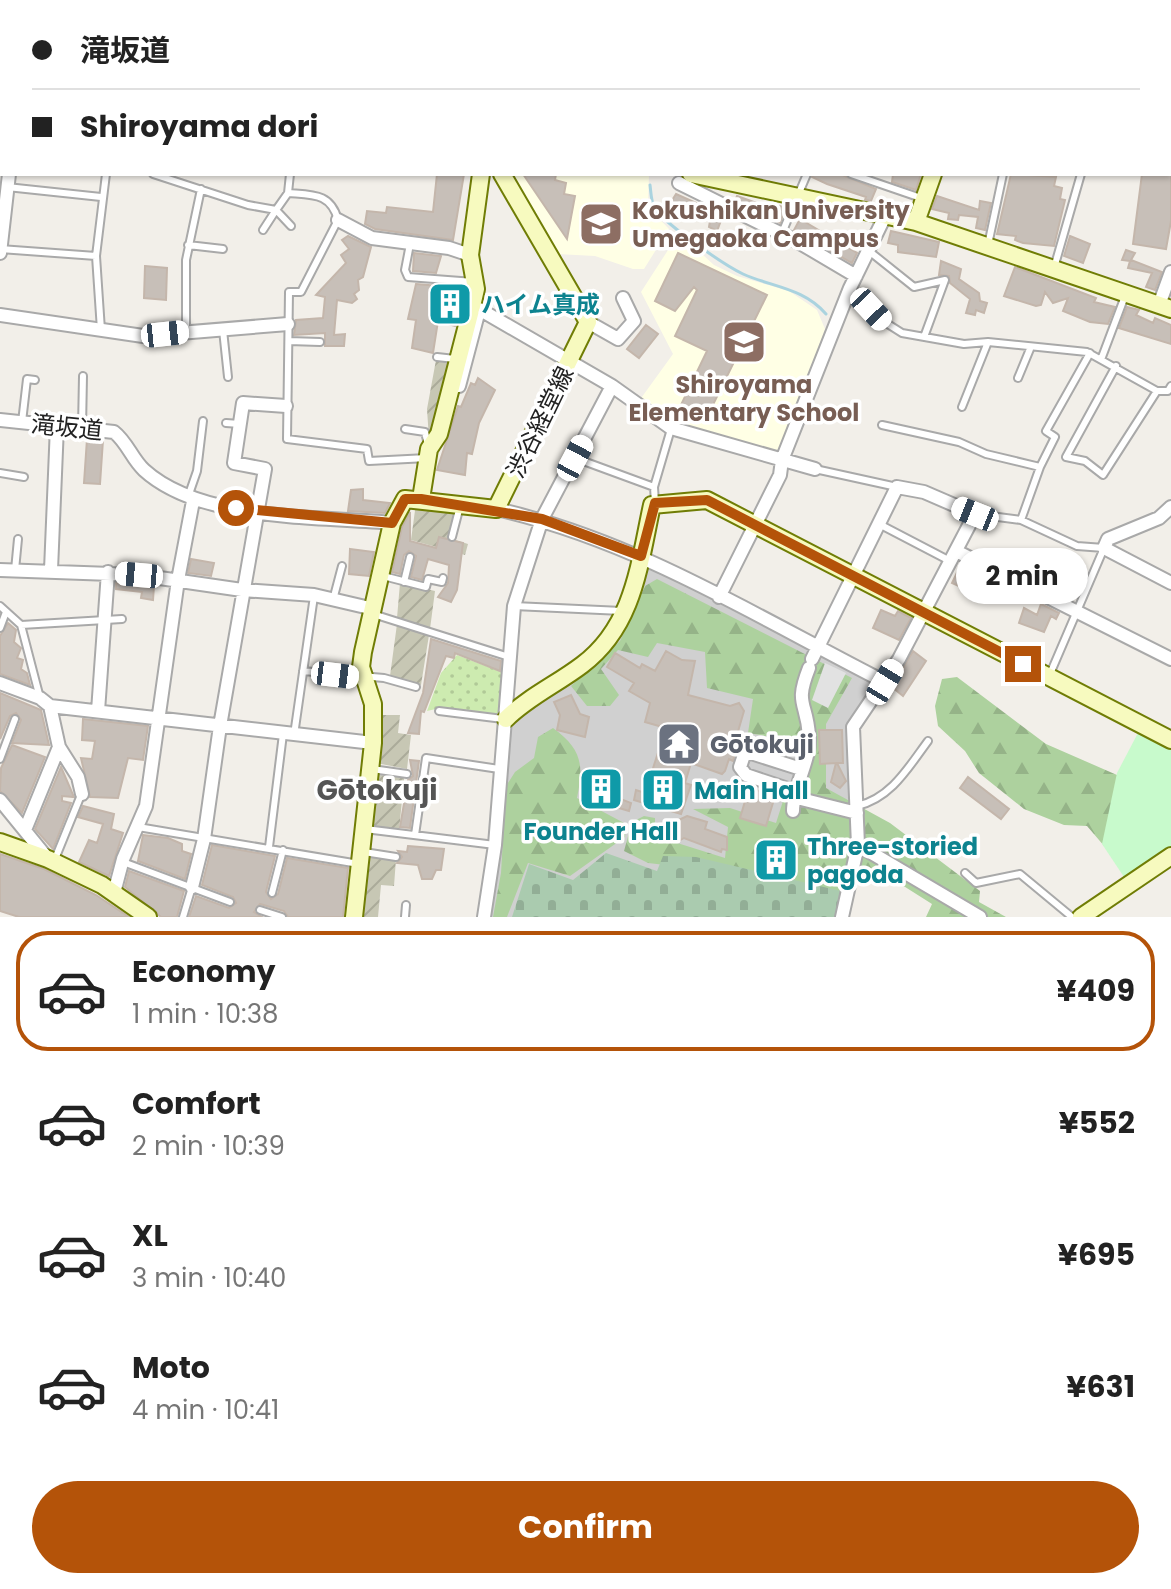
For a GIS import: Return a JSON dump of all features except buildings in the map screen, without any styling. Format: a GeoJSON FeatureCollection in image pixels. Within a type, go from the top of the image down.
{"type":"FeatureCollection","features":[{"type":"Feature","properties":{"kind":"street"},"geometry":{"type":"LineString","coordinates":[[421,499],[428,454],[439,434],[479,309],[470,255],[481,176]]}},
{"type":"Feature","properties":{"kind":"street"},"geometry":{"type":"LineString","coordinates":[[503,176],[588,322],[618,339],[634,321],[623,298]]}},
{"type":"Feature","properties":{"kind":"street"},"geometry":{"type":"LineString","coordinates":[[916,222],[932,176]]}},
{"type":"Feature","properties":{"kind":"street"},"geometry":{"type":"LineString","coordinates":[[685,178],[745,180],[916,222],[1165,307],[1171,272]]}},
{"type":"Feature","properties":{"kind":"street"},"geometry":{"type":"LineString","coordinates":[[685,178],[782,234],[853,282]]}},
{"type":"Feature","properties":{"kind":"street"},"geometry":{"type":"LineString","coordinates":[[0,251],[5,187]]}},
{"type":"Feature","properties":{"kind":"street"},"geometry":{"type":"LineString","coordinates":[[719,597],[780,475],[782,460],[853,282],[886,214]]}},
{"type":"Feature","properties":{"kind":"street"},"geometry":{"type":"LineString","coordinates":[[338,220],[372,238],[449,248],[470,255]]}},
{"type":"Feature","properties":{"kind":"street"},"geometry":{"type":"LineString","coordinates":[[463,361],[475,286]]}},
{"type":"Feature","properties":{"kind":"street"},"geometry":{"type":"LineString","coordinates":[[479,309],[612,386],[671,428],[815,469]]}},
{"type":"Feature","properties":{"kind":"street"},"geometry":{"type":"LineString","coordinates":[[0,315],[143,336],[288,324]]}},
{"type":"Feature","properties":{"kind":"street","name":"渋谷経堂線"},"geometry":{"type":"LineString","coordinates":[[496,509],[588,322]]}},
{"type":"Feature","properties":{"kind":"street"},"geometry":{"type":"LineString","coordinates":[[484,917],[495,845],[514,606],[542,519],[612,386]]}},
{"type":"Feature","properties":{"kind":"street"},"geometry":{"type":"LineString","coordinates":[[192,887],[204,839],[242,590],[260,512],[265,469],[234,463],[231,443],[240,424],[243,403],[286,406]]}},
{"type":"Feature","properties":{"kind":"street","name":"滝坂道"},"geometry":{"type":"LineString","coordinates":[[0,420],[109,430],[118,435],[144,470],[190,499],[260,512],[392,523]]}},
{"type":"Feature","properties":{"kind":"street"},"geometry":{"type":"LineString","coordinates":[[51,570],[57,426]]}},
{"type":"Feature","properties":{"kind":"street"},"geometry":{"type":"LineString","coordinates":[[793,811],[793,794],[810,737],[798,695],[897,487],[924,492],[975,514],[885,682],[853,727],[858,845],[842,917]]}},
{"type":"Feature","properties":{"kind":"street"},"geometry":{"type":"LineString","coordinates":[[506,719],[520,705],[590,659],[613,636],[627,611],[654,495],[707,500],[1171,740]]}},
{"type":"Feature","properties":{"kind":"street"},"geometry":{"type":"LineString","coordinates":[[114,893],[146,806],[190,499]]}},
{"type":"Feature","properties":{"kind":"street"},"geometry":{"type":"LineString","coordinates":[[354,917],[373,743],[373,704],[361,667],[392,523],[405,499],[496,509],[542,519],[641,556],[719,597],[813,658],[885,682]]}},
{"type":"Feature","properties":{"kind":"street"},"geometry":{"type":"LineString","coordinates":[[1171,507],[1159,518],[1108,539],[1104,548],[1171,583]]}},
{"type":"Feature","properties":{"kind":"street"},"geometry":{"type":"LineString","coordinates":[[953,556],[1077,610],[1171,659]]}},
{"type":"Feature","properties":{"kind":"street"},"geometry":{"type":"LineString","coordinates":[[0,570],[108,572],[242,590],[314,595],[374,612]]}},
{"type":"Feature","properties":{"kind":"street"},"geometry":{"type":"LineString","coordinates":[[98,711],[108,572]]}},
{"type":"Feature","properties":{"kind":"street"},"geometry":{"type":"LineString","coordinates":[[0,683],[45,702],[98,711],[373,743]]}},
{"type":"Feature","properties":{"kind":"street"},"geometry":{"type":"LineString","coordinates":[[45,702],[59,747],[78,777],[82,794]]}},
{"type":"Feature","properties":{"kind":"street"},"geometry":{"type":"LineString","coordinates":[[25,830],[59,747]]}},
{"type":"Feature","properties":{"kind":"street"},"geometry":{"type":"LineString","coordinates":[[801,769],[751,753],[744,755],[740,767],[746,775],[793,794],[857,810]]}},
{"type":"Feature","properties":{"kind":"street"},"geometry":{"type":"LineString","coordinates":[[763,781],[770,759]]}},
{"type":"Feature","properties":{"kind":"street"},"geometry":{"type":"LineString","coordinates":[[0,800],[51,860]]}},
{"type":"Feature","properties":{"kind":"street"},"geometry":{"type":"LineString","coordinates":[[0,842],[51,860],[114,893],[144,916]]}},
{"type":"Feature","properties":{"kind":"street"},"geometry":{"type":"LineString","coordinates":[[858,845],[980,917]]}},
{"type":"Feature","properties":{"kind":"street"},"geometry":{"type":"LineString","coordinates":[[1081,917],[1171,856]]}},
{"type":"Feature","properties":{"kind":"lane"},"geometry":{"type":"LineString","coordinates":[[101,330],[96,256],[106,176]]}},
{"type":"Feature","properties":{"kind":"lane"},"geometry":{"type":"LineString","coordinates":[[263,230],[288,193],[290,176]]}},
{"type":"Feature","properties":{"kind":"lane"},"geometry":{"type":"LineString","coordinates":[[782,234],[806,176]]}},
{"type":"Feature","properties":{"kind":"lane"},"geometry":{"type":"LineString","coordinates":[[863,176],[925,199]]}},
{"type":"Feature","properties":{"kind":"lane"},"geometry":{"type":"LineString","coordinates":[[988,245],[1003,176]]}},
{"type":"Feature","properties":{"kind":"lane"},"geometry":{"type":"LineString","coordinates":[[1054,268],[1080,176]]}},
{"type":"Feature","properties":{"kind":"lane"},"geometry":{"type":"LineString","coordinates":[[177,178],[201,189],[276,210],[291,226]]}},
{"type":"Feature","properties":{"kind":"lane"},"geometry":{"type":"LineString","coordinates":[[5,187],[101,197]]}},
{"type":"Feature","properties":{"kind":"lane"},"geometry":{"type":"LineString","coordinates":[[186,332],[188,245],[201,189]]}},
{"type":"Feature","properties":{"kind":"lane"},"geometry":{"type":"LineString","coordinates":[[288,193],[321,195],[335,206],[338,220],[301,292],[289,292],[287,439],[367,449],[369,461],[428,454],[425,432],[405,429]]}},
{"type":"Feature","properties":{"kind":"lane"},"geometry":{"type":"LineString","coordinates":[[410,243],[405,270],[408,277],[475,286]]}},
{"type":"Feature","properties":{"kind":"lane"},"geometry":{"type":"LineString","coordinates":[[188,245],[223,249]]}},
{"type":"Feature","properties":{"kind":"lane"},"geometry":{"type":"LineString","coordinates":[[0,251],[96,256]]}},
{"type":"Feature","properties":{"kind":"lane"},"geometry":{"type":"LineString","coordinates":[[869,251],[914,287],[945,280],[924,337]]}},
{"type":"Feature","properties":{"kind":"lane"},"geometry":{"type":"LineString","coordinates":[[853,282],[883,321],[902,333],[964,344],[988,342],[1030,349],[1090,353],[1102,357],[1157,391],[1168,391],[1171,386]]}},
{"type":"Feature","properties":{"kind":"lane"},"geometry":{"type":"LineString","coordinates":[[1102,357],[1126,293]]}},
{"type":"Feature","properties":{"kind":"lane"},"geometry":{"type":"LineString","coordinates":[[223,330],[228,377]]}},
{"type":"Feature","properties":{"kind":"lane"},"geometry":{"type":"LineString","coordinates":[[289,341],[320,342]]}},
{"type":"Feature","properties":{"kind":"lane"},"geometry":{"type":"LineString","coordinates":[[962,407],[988,342]]}},
{"type":"Feature","properties":{"kind":"lane"},"geometry":{"type":"LineString","coordinates":[[1018,378],[1030,349]]}},
{"type":"Feature","properties":{"kind":"lane"},"geometry":{"type":"LineString","coordinates":[[1021,520],[1040,467],[1055,437],[1046,431],[1090,353]]}},
{"type":"Feature","properties":{"kind":"lane"},"geometry":{"type":"LineString","coordinates":[[437,357],[463,361]]}},
{"type":"Feature","properties":{"kind":"lane"},"geometry":{"type":"LineString","coordinates":[[1116,366],[1066,457],[1085,461],[1103,475],[1157,391]]}},
{"type":"Feature","properties":{"kind":"lane"},"geometry":{"type":"LineString","coordinates":[[82,428],[83,376]]}},
{"type":"Feature","properties":{"kind":"lane"},"geometry":{"type":"LineString","coordinates":[[22,422],[27,379],[35,380]]}},
{"type":"Feature","properties":{"kind":"lane"},"geometry":{"type":"LineString","coordinates":[[190,499],[203,421]]}},
{"type":"Feature","properties":{"kind":"lane"},"geometry":{"type":"LineString","coordinates":[[226,423],[240,424]]}},
{"type":"Feature","properties":{"kind":"lane"},"geometry":{"type":"LineString","coordinates":[[882,425],[959,442],[986,454],[1040,467]]}},
{"type":"Feature","properties":{"kind":"lane"},"geometry":{"type":"LineString","coordinates":[[575,458],[654,495],[671,428]]}},
{"type":"Feature","properties":{"kind":"lane"},"geometry":{"type":"LineString","coordinates":[[815,469],[897,487]]}},
{"type":"Feature","properties":{"kind":"lane"},"geometry":{"type":"LineString","coordinates":[[0,473],[24,477]]}},
{"type":"Feature","properties":{"kind":"lane"},"geometry":{"type":"LineString","coordinates":[[452,537],[461,505]]}},
{"type":"Feature","properties":{"kind":"lane"},"geometry":{"type":"LineString","coordinates":[[975,514],[1021,520],[1077,546],[1104,548],[1049,677]]}},
{"type":"Feature","properties":{"kind":"lane"},"geometry":{"type":"LineString","coordinates":[[878,524],[953,556]]}},
{"type":"Feature","properties":{"kind":"lane"},"geometry":{"type":"LineString","coordinates":[[15,570],[18,539]]}},
{"type":"Feature","properties":{"kind":"lane"},"geometry":{"type":"LineString","coordinates":[[404,582],[410,557]]}},
{"type":"Feature","properties":{"kind":"lane"},"geometry":{"type":"LineString","coordinates":[[333,600],[342,566]]}},
{"type":"Feature","properties":{"kind":"lane"},"geometry":{"type":"LineString","coordinates":[[383,576],[426,587],[428,579],[442,582],[443,578]]}},
{"type":"Feature","properties":{"kind":"lane"},"geometry":{"type":"LineString","coordinates":[[269,847],[303,671],[314,595]]}},
{"type":"Feature","properties":{"kind":"lane"},"geometry":{"type":"LineString","coordinates":[[514,606],[627,611]]}},
{"type":"Feature","properties":{"kind":"lane"},"geometry":{"type":"LineString","coordinates":[[3,609],[21,625],[45,702]]}},
{"type":"Feature","properties":{"kind":"lane"},"geometry":{"type":"LineString","coordinates":[[0,628],[3,609]]}},
{"type":"Feature","properties":{"kind":"lane"},"geometry":{"type":"LineString","coordinates":[[374,612],[509,657]]}},
{"type":"Feature","properties":{"kind":"lane"},"geometry":{"type":"LineString","coordinates":[[21,625],[122,619]]}},
{"type":"Feature","properties":{"kind":"lane"},"geometry":{"type":"LineString","coordinates":[[303,671],[366,679],[384,678],[416,687]]}},
{"type":"Feature","properties":{"kind":"lane"},"geometry":{"type":"LineString","coordinates":[[439,711],[506,719]]}},
{"type":"Feature","properties":{"kind":"lane"},"geometry":{"type":"LineString","coordinates":[[0,759],[15,719]]}},
{"type":"Feature","properties":{"kind":"lane"},"geometry":{"type":"LineString","coordinates":[[857,810],[892,787],[928,741]]}},
{"type":"Feature","properties":{"kind":"lane"},"geometry":{"type":"LineString","coordinates":[[415,835],[426,758],[502,769]]}},
{"type":"Feature","properties":{"kind":"lane"},"geometry":{"type":"LineString","coordinates":[[372,769],[407,774]]}},
{"type":"Feature","properties":{"kind":"lane"},"geometry":{"type":"LineString","coordinates":[[51,860],[82,794]]}},
{"type":"Feature","properties":{"kind":"lane"},"geometry":{"type":"LineString","coordinates":[[136,827],[283,850],[360,858],[396,857]]}},
{"type":"Feature","properties":{"kind":"lane"},"geometry":{"type":"LineString","coordinates":[[365,829],[495,845]]}},
{"type":"Feature","properties":{"kind":"lane"},"geometry":{"type":"LineString","coordinates":[[272,893],[283,850]]}},
{"type":"Feature","properties":{"kind":"lane"},"geometry":{"type":"LineString","coordinates":[[123,862],[230,902]]}},
{"type":"Feature","properties":{"kind":"lane"},"geometry":{"type":"LineString","coordinates":[[965,873],[976,883],[1020,874],[1072,917]]}},
{"type":"Feature","properties":{"kind":"lane"},"geometry":{"type":"LineString","coordinates":[[183,917],[192,887]]}},
{"type":"Feature","properties":{"kind":"lane"},"geometry":{"type":"LineString","coordinates":[[405,917],[406,905]]}},
{"type":"Feature","properties":{"kind":"lane"},"geometry":{"type":"LineString","coordinates":[[260,910],[282,917]]}},
{"type":"Feature","properties":{"kind":"shaded area","name":"Kokushikan University Umegaoka Campus"},"geometry":{"type":"Polygon","coordinates":[[[510,176],[649,176],[648,207],[669,229],[644,269],[633,269],[595,256],[557,254],[510,176]]]}},
{"type":"Feature","properties":{"kind":"shaded area","name":"Shiroyama Elementary School"},"geometry":{"type":"Polygon","coordinates":[[[679,233],[714,265],[737,276],[789,291],[817,310],[825,329],[779,456],[668,422],[639,401],[673,354],[641,292],[679,233]]]}},
{"type":"Feature","properties":{"kind":"shaded area"},"geometry":{"type":"Polygon","coordinates":[[[436,360],[455,363],[434,435],[429,439],[427,409],[436,360]]]}},
{"type":"Feature","properties":{"kind":"shaded area"},"geometry":{"type":"Polygon","coordinates":[[[416,503],[456,510],[449,538],[468,544],[465,555],[411,540],[416,503]]]}},
{"type":"Feature","properties":{"kind":"shaded area","name":"Gōtokuji"},"geometry":{"type":"Polygon","coordinates":[[[641,564],[879,684],[850,725],[853,858],[837,917],[488,917],[509,720],[614,637],[641,564]]]}},
{"type":"Feature","properties":{"kind":"shaded area"},"geometry":{"type":"Polygon","coordinates":[[[400,583],[435,591],[430,629],[397,618],[400,583]]]}},
{"type":"Feature","properties":{"kind":"shaded area"},"geometry":{"type":"Polygon","coordinates":[[[397,624],[429,635],[421,685],[390,676],[397,624]]]}},
{"type":"Feature","properties":{"kind":"shaded area"},"geometry":{"type":"Polygon","coordinates":[[[825,663],[846,673],[828,708],[812,700],[825,663]]]}},
{"type":"Feature","properties":{"kind":"shaded area"},"geometry":{"type":"Polygon","coordinates":[[[380,715],[400,715],[398,733],[411,735],[407,769],[376,763],[380,715]]]}},
{"type":"Feature","properties":{"kind":"shaded area"},"geometry":{"type":"Polygon","coordinates":[[[373,777],[404,777],[404,787],[419,789],[417,801],[402,800],[399,831],[367,827],[373,777]]]}},
{"type":"Feature","properties":{"kind":"shaded area"},"geometry":{"type":"Polygon","coordinates":[[[365,855],[396,859],[394,886],[381,885],[378,917],[358,917],[365,855]]]}},
{"type":"Feature","properties":{"kind":"green space"},"geometry":{"type":"Polygon","coordinates":[[[657,579],[852,678],[826,724],[826,788],[890,823],[980,891],[979,902],[1006,917],[926,917],[932,904],[883,873],[848,865],[831,917],[674,866],[648,863],[624,851],[632,822],[644,816],[655,818],[655,836],[725,858],[728,827],[693,809],[730,808],[776,823],[783,801],[797,802],[811,751],[783,739],[748,733],[753,699],[707,688],[705,652],[657,643],[648,657],[618,650],[601,669],[619,695],[610,706],[587,706],[571,686],[620,641],[645,586],[657,579]]]}},
{"type":"Feature","properties":{"kind":"green space"},"geometry":{"type":"Polygon","coordinates":[[[457,655],[504,673],[501,715],[440,708],[427,711],[441,673],[457,655]]]}},
{"type":"Feature","properties":{"kind":"green space"},"geometry":{"type":"Polygon","coordinates":[[[957,677],[1046,744],[1117,775],[1117,861],[1087,826],[1064,825],[1024,809],[979,773],[965,751],[938,726],[935,706],[942,679],[957,677]]]}},
{"type":"Feature","properties":{"kind":"green space"},"geometry":{"type":"Polygon","coordinates":[[[553,728],[570,743],[578,758],[580,776],[577,798],[626,824],[625,837],[570,876],[528,863],[507,917],[493,917],[501,873],[506,786],[515,772],[534,758],[538,737],[553,728]]]}},
{"type":"Feature","properties":{"kind":"green space"},"geometry":{"type":"Polygon","coordinates":[[[1139,731],[1171,748],[1171,847],[1126,880],[1102,844],[1117,773],[1139,731]]]}},
{"type":"Feature","properties":{"kind":"green space"},"geometry":{"type":"Polygon","coordinates":[[[606,853],[657,871],[663,856],[696,857],[845,892],[836,917],[512,917],[529,864],[573,880],[606,853]]]}},
{"type":"Feature","properties":{"kind":"waterway"},"geometry":{"type":"LineString","coordinates":[[650,185],[655,209],[697,244],[743,274],[808,299],[826,314]]}},
{"type":"Feature","properties":{"kind":"place","name":"Kokushikan University Umegaoka Campus"},"geometry":{"type":"Point","coordinates":[601,224]}},
{"type":"Feature","properties":{"kind":"place","name":"ハイム真成"},"geometry":{"type":"Point","coordinates":[450,304]}},
{"type":"Feature","properties":{"kind":"place","name":"Shiroyama Elementary School"},"geometry":{"type":"Point","coordinates":[744,342]}},
{"type":"Feature","properties":{"kind":"place","name":"Gōtokuji"},"geometry":{"type":"Point","coordinates":[679,744]}},
{"type":"Feature","properties":{"kind":"place","name":"Founder Hall"},"geometry":{"type":"Point","coordinates":[601,789]}},
{"type":"Feature","properties":{"kind":"place","name":"Main Hall"},"geometry":{"type":"Point","coordinates":[663,790]}},
{"type":"Feature","properties":{"kind":"place","name":"Three-storied pagoda"},"geometry":{"type":"Point","coordinates":[776,860]}},
{"type":"Feature","properties":{"kind":"district","name":"Gōtokuji"},"geometry":{"type":"Point","coordinates":[377,790]}},
{"type":"Feature","properties":{"kind":"route"},"geometry":{"type":"LineString","coordinates":[[236,508],[392,523],[405,499],[421,499],[542,519],[641,556],[652,505],[707,500],[1023,664]]}}]}
